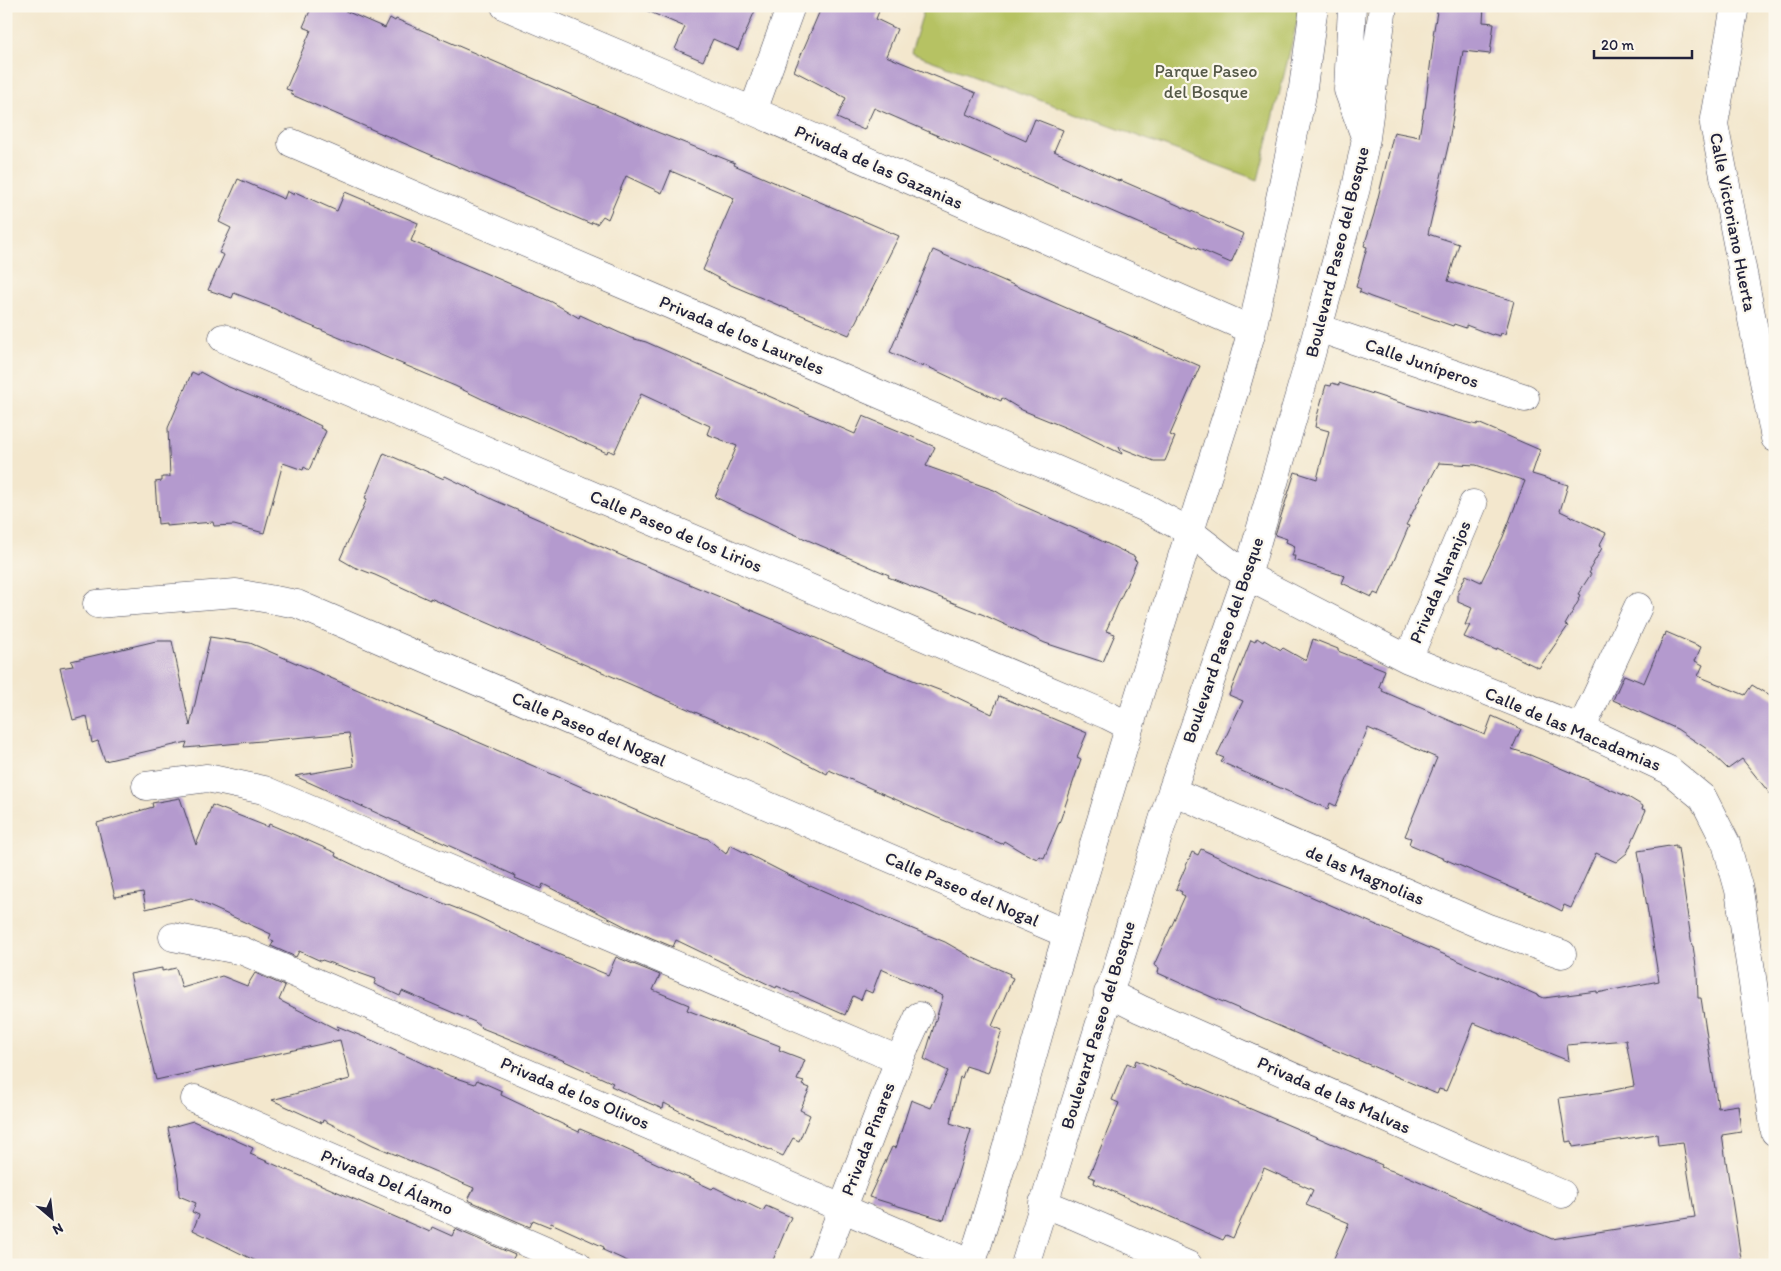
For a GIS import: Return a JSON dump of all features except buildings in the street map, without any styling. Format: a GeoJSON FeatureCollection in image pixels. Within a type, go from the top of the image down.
{"type":"FeatureCollection","features":[{"type":"Feature","properties":{"kind":"street","name":"Privada de las Gazanias"},"geometry":{"type":"LineString","coordinates":[[505,6],[1252,330]]}},
{"type":"Feature","properties":{"kind":"street"},"geometry":{"type":"LineString","coordinates":[[753,112],[791,6]]}},
{"type":"Feature","properties":{"kind":"street"},"geometry":{"type":"LineString","coordinates":[[971,1264],[993,1200],[1067,934],[1129,726],[1238,383],[1252,330],[1302,94],[1314,6]]}},
{"type":"Feature","properties":{"kind":"street"},"geometry":{"type":"LineString","coordinates":[[1352,6],[1348,90],[1366,138]]}},
{"type":"Feature","properties":{"kind":"street","name":"Boulevard Paseo del Bosque"},"geometry":{"type":"LineString","coordinates":[[1025,1265],[1042,1203],[1172,791],[1247,576],[1318,328],[1356,188],[1366,138],[1383,6]]}},
{"type":"Feature","properties":{"kind":"street","name":"Calle Victoriano Huerta"},"geometry":{"type":"LineString","coordinates":[[1735,6],[1714,124],[1775,438]]}},
{"type":"Feature","properties":{"kind":"street","name":"Privada de los Laureles"},"geometry":{"type":"LineString","coordinates":[[292,143],[1148,509],[1190,532]]}},
{"type":"Feature","properties":{"kind":"street","name":"Calle Juníperos"},"geometry":{"type":"LineString","coordinates":[[1318,328],[1525,398]]}},
{"type":"Feature","properties":{"kind":"street","name":"Calle Paseo de los Lirios"},"geometry":{"type":"LineString","coordinates":[[223,338],[1098,711],[1129,726]]}},
{"type":"Feature","properties":{"kind":"street","name":"Privada Naranjos"},"geometry":{"type":"LineString","coordinates":[[1408,659],[1473,504]]}},
{"type":"Feature","properties":{"kind":"street","name":"Calle de las Macadamias"},"geometry":{"type":"LineString","coordinates":[[1190,532],[1247,576],[1408,659],[1581,729],[1669,770],[1703,798],[1726,843],[1739,890],[1775,1132]]}},
{"type":"Feature","properties":{"kind":"street","name":"Calle Paseo del Nogal"},"geometry":{"type":"LineString","coordinates":[[97,604],[236,593],[297,604],[1067,934]]}},
{"type":"Feature","properties":{"kind":"street"},"geometry":{"type":"LineString","coordinates":[[1581,729],[1638,607]]}},
{"type":"Feature","properties":{"kind":"street"},"geometry":{"type":"LineString","coordinates":[[146,786],[207,778],[264,790],[899,1060]]}},
{"type":"Feature","properties":{"kind":"street","name":"de las Magnolias"},"geometry":{"type":"LineString","coordinates":[[1172,791],[1488,928],[1562,954]]}},
{"type":"Feature","properties":{"kind":"street","name":"Privada de los Olivos"},"geometry":{"type":"LineString","coordinates":[[173,937],[243,951],[971,1264]]}},
{"type":"Feature","properties":{"kind":"street","name":"Privada de las Malvas"},"geometry":{"type":"LineString","coordinates":[[1108,993],[1467,1154],[1562,1194]]}},
{"type":"Feature","properties":{"kind":"street","name":"Privada Pinares"},"geometry":{"type":"LineString","coordinates":[[821,1265],[899,1060],[919,1016]]}},
{"type":"Feature","properties":{"kind":"street","name":"Privada Del Álamo"},"geometry":{"type":"LineString","coordinates":[[195,1100],[578,1265]]}},
{"type":"Feature","properties":{"kind":"street"},"geometry":{"type":"LineString","coordinates":[[1042,1203],[1188,1265]]}},
{"type":"Feature","properties":{"kind":"green space","name":"Parque Paseo del Bosque"},"geometry":{"type":"Polygon","coordinates":[[[925,6],[1301,6],[1258,180],[911,53],[925,6]]]}}]}
